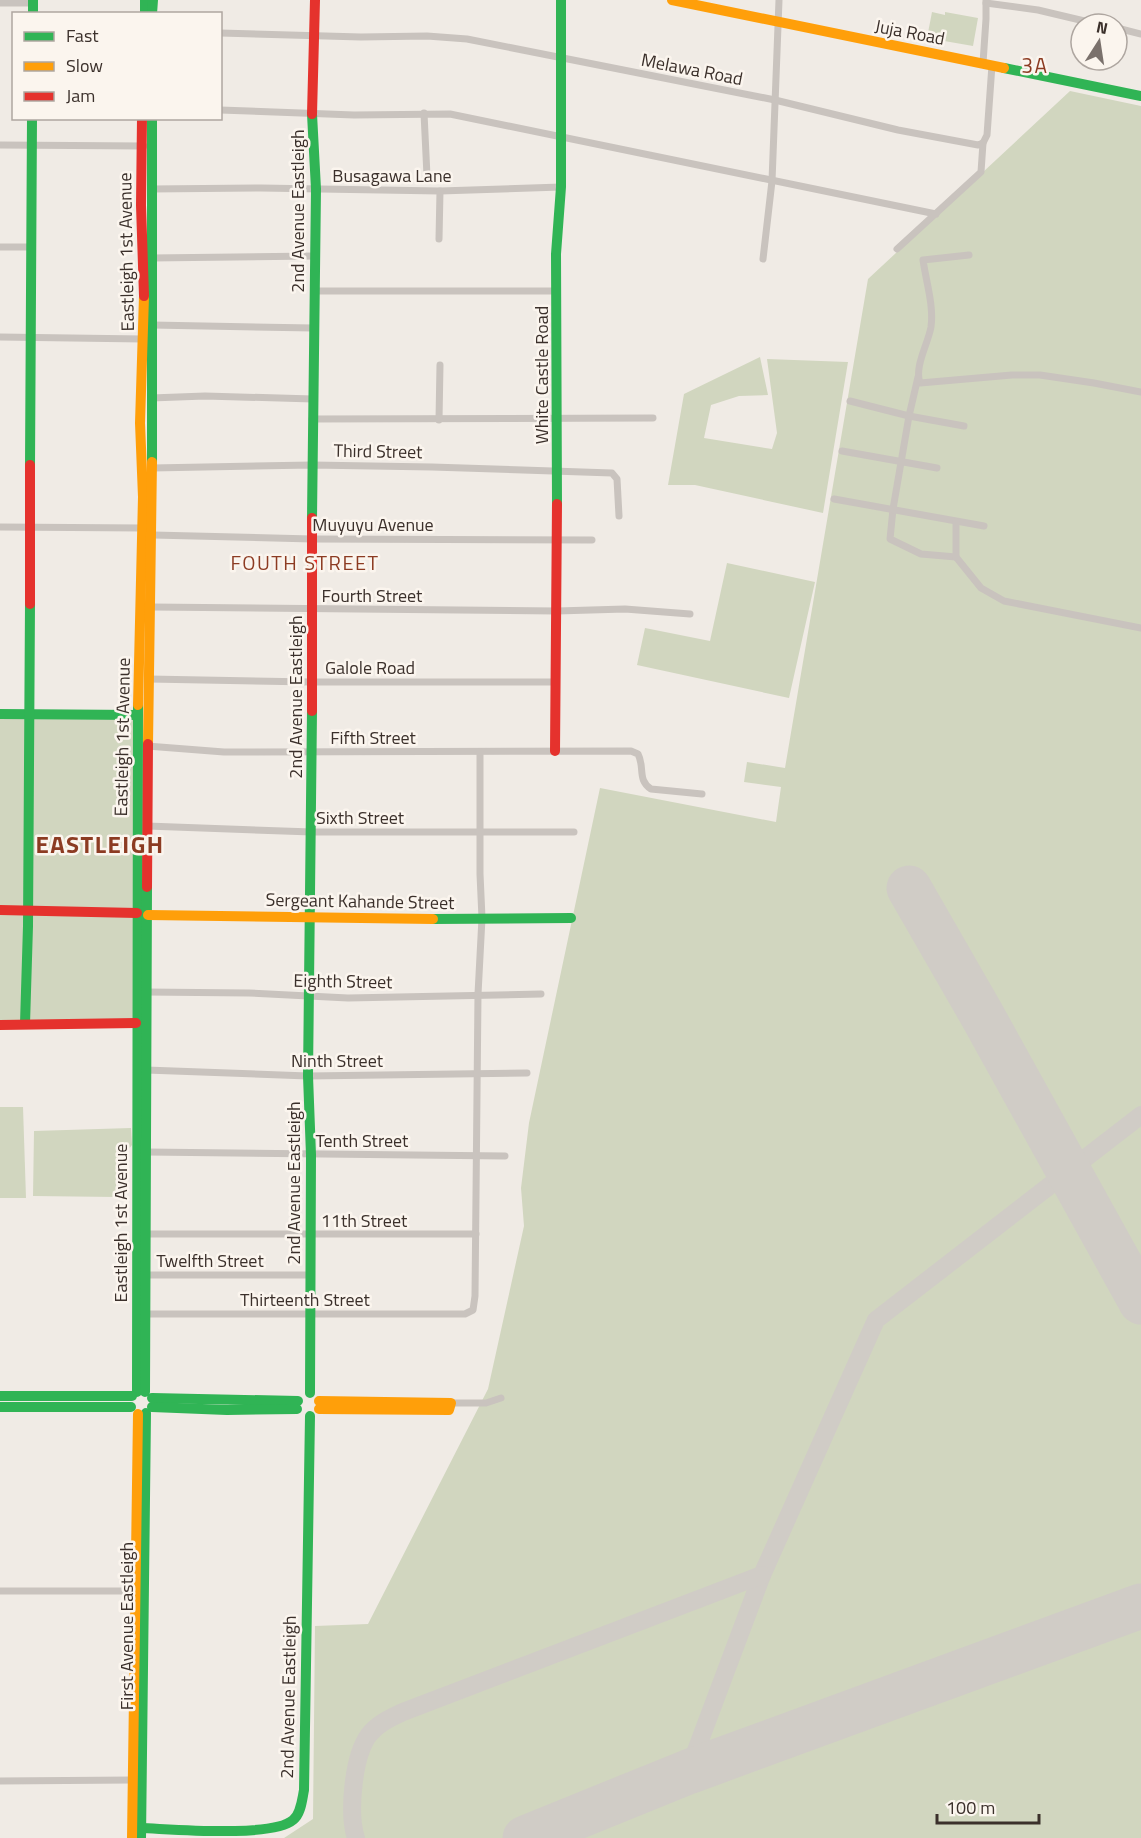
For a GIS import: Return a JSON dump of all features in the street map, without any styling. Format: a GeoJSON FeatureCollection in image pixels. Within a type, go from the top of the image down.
{"type":"FeatureCollection","features":[{"type":"Feature","properties":{"kind":"main road","name":"2nd Avenue Eastleigh"},"geometry":{"type":"LineString","coordinates":[[310,1393],[311,1155],[308,1076],[312,832],[312,419],[316,189],[312,113],[315,0]]}},
{"type":"Feature","properties":{"kind":"main road","name":"White Castle Road"},"geometry":{"type":"LineString","coordinates":[[555,751],[557,244],[561,187],[561,0]]}},
{"type":"Feature","properties":{"kind":"main road","name":"Juja Road"},"geometry":{"type":"LineString","coordinates":[[672,0],[1141,96]]}},
{"type":"Feature","properties":{"kind":"main road"},"geometry":{"type":"LineString","coordinates":[[25,1024],[32,120]]}},
{"type":"Feature","properties":{"kind":"main road","name":"Eastleigh 1st Avenue"},"geometry":{"type":"LineString","coordinates":[[142,120],[151,189],[153,535],[146,864],[136,1023],[142,1402]]}},
{"type":"Feature","properties":{"kind":"main road","name":"Eastleigh 1st Avenue"},"geometry":{"type":"LineString","coordinates":[[142,1402],[147,1152],[146,992],[138,716],[147,146],[152,120]]}},
{"type":"Feature","properties":{"kind":"main road"},"geometry":{"type":"LineString","coordinates":[[0,714],[138,716]]}},
{"type":"Feature","properties":{"kind":"main road","name":"Sergeant Kahande Street"},"geometry":{"type":"LineString","coordinates":[[0,910],[142,914],[571,918]]}},
{"type":"Feature","properties":{"kind":"main road"},"geometry":{"type":"LineString","coordinates":[[0,1025],[136,1023]]}},
{"type":"Feature","properties":{"kind":"main road"},"geometry":{"type":"LineString","coordinates":[[310,1393],[315,1396],[319,1405],[316,1414],[310,1416],[302,1415],[297,1405],[302,1395],[310,1393]]}},
{"type":"Feature","properties":{"kind":"main road"},"geometry":{"type":"LineString","coordinates":[[0,1396],[297,1405]]}},
{"type":"Feature","properties":{"kind":"main road"},"geometry":{"type":"LineString","coordinates":[[0,1407],[142,1402]]}},
{"type":"Feature","properties":{"kind":"main road","name":"First Avenue Eastleigh"},"geometry":{"type":"LineString","coordinates":[[132,1838],[135,1592],[142,1402]]}},
{"type":"Feature","properties":{"kind":"main road","name":"First Avenue Eastleigh"},"geometry":{"type":"LineString","coordinates":[[141,1833],[142,1402]]}},
{"type":"Feature","properties":{"kind":"main road"},"geometry":{"type":"LineString","coordinates":[[319,1405],[448,1410],[450,1403]]}},
{"type":"Feature","properties":{"kind":"main road","name":"2nd Avenue Eastleigh"},"geometry":{"type":"LineString","coordinates":[[141,1833],[274,1828],[287,1825],[297,1816],[304,1790],[310,1416]]}},
{"type":"Feature","properties":{"kind":"street"},"geometry":{"type":"LineString","coordinates":[[763,259],[772,180],[779,0]]}},
{"type":"Feature","properties":{"kind":"street"},"geometry":{"type":"LineString","coordinates":[[897,249],[981,172],[983,143],[987,135],[986,1],[1069,17]]}},
{"type":"Feature","properties":{"kind":"street"},"geometry":{"type":"LineString","coordinates":[[0,3],[33,5]]}},
{"type":"Feature","properties":{"kind":"street","name":"Melawa Road"},"geometry":{"type":"LineString","coordinates":[[222,33],[466,39],[775,100],[898,130],[978,146],[983,143]]}},
{"type":"Feature","properties":{"kind":"street"},"geometry":{"type":"LineString","coordinates":[[222,110],[450,114],[936,214]]}},
{"type":"Feature","properties":{"kind":"street"},"geometry":{"type":"LineString","coordinates":[[424,113],[427,176]]}},
{"type":"Feature","properties":{"kind":"street"},"geometry":{"type":"LineString","coordinates":[[0,145],[147,146]]}},
{"type":"Feature","properties":{"kind":"street","name":"Busagawa Lane"},"geometry":{"type":"LineString","coordinates":[[151,189],[440,191],[561,187]]}},
{"type":"Feature","properties":{"kind":"street"},"geometry":{"type":"LineString","coordinates":[[439,239],[440,191]]}},
{"type":"Feature","properties":{"kind":"street"},"geometry":{"type":"LineString","coordinates":[[0,247],[32,248]]}},
{"type":"Feature","properties":{"kind":"street"},"geometry":{"type":"LineString","coordinates":[[956,557],[921,554],[892,541],[890,533],[909,416],[931,327],[923,260],[969,255]]}},
{"type":"Feature","properties":{"kind":"street"},"geometry":{"type":"LineString","coordinates":[[151,258],[315,256]]}},
{"type":"Feature","properties":{"kind":"street"},"geometry":{"type":"LineString","coordinates":[[314,291],[557,291]]}},
{"type":"Feature","properties":{"kind":"street"},"geometry":{"type":"LineString","coordinates":[[152,325],[313,328]]}},
{"type":"Feature","properties":{"kind":"street"},"geometry":{"type":"LineString","coordinates":[[0,337],[143,339]]}},
{"type":"Feature","properties":{"kind":"street"},"geometry":{"type":"LineString","coordinates":[[439,420],[440,365]]}},
{"type":"Feature","properties":{"kind":"street"},"geometry":{"type":"LineString","coordinates":[[920,365],[918,379],[920,383],[1012,375],[1040,375],[1141,392]]}},
{"type":"Feature","properties":{"kind":"street"},"geometry":{"type":"LineString","coordinates":[[151,398],[205,396],[313,399]]}},
{"type":"Feature","properties":{"kind":"street"},"geometry":{"type":"LineString","coordinates":[[850,401],[909,416],[964,426]]}},
{"type":"Feature","properties":{"kind":"street"},"geometry":{"type":"LineString","coordinates":[[312,419],[652,418]]}},
{"type":"Feature","properties":{"kind":"street"},"geometry":{"type":"LineString","coordinates":[[842,451],[938,468]]}},
{"type":"Feature","properties":{"kind":"street","name":"Third Street"},"geometry":{"type":"LineString","coordinates":[[152,468],[312,465],[612,473],[617,479],[619,516]]}},
{"type":"Feature","properties":{"kind":"street"},"geometry":{"type":"LineString","coordinates":[[834,499],[984,526]]}},
{"type":"Feature","properties":{"kind":"street"},"geometry":{"type":"LineString","coordinates":[[956,522],[956,557],[981,588],[1004,601],[1141,628]]}},
{"type":"Feature","properties":{"kind":"street"},"geometry":{"type":"LineString","coordinates":[[0,527],[142,528]]}},
{"type":"Feature","properties":{"kind":"street","name":"Muyuyu Avenue"},"geometry":{"type":"LineString","coordinates":[[153,535],[312,539],[592,540]]}},
{"type":"Feature","properties":{"kind":"street","name":"Fourth Street"},"geometry":{"type":"LineString","coordinates":[[151,607],[556,611],[645,609],[690,614]]}},
{"type":"Feature","properties":{"kind":"street","name":"Galole Road"},"geometry":{"type":"LineString","coordinates":[[149,679],[311,682],[555,682]]}},
{"type":"Feature","properties":{"kind":"street","name":"Fifth Street"},"geometry":{"type":"LineString","coordinates":[[147,746],[224,752],[632,751],[638,754],[642,762],[641,777],[644,785],[651,789],[702,794]]}},
{"type":"Feature","properties":{"kind":"street"},"geometry":{"type":"LineString","coordinates":[[476,1234],[478,994],[482,918],[480,752]]}},
{"type":"Feature","properties":{"kind":"street","name":"Sixth Street"},"geometry":{"type":"LineString","coordinates":[[147,826],[312,832],[574,832]]}},
{"type":"Feature","properties":{"kind":"street","name":"Eighth Street"},"geometry":{"type":"LineString","coordinates":[[146,992],[249,993],[348,998],[541,994]]}},
{"type":"Feature","properties":{"kind":"street","name":"Ninth Street"},"geometry":{"type":"LineString","coordinates":[[146,1070],[308,1076],[527,1073]]}},
{"type":"Feature","properties":{"kind":"street","name":"Tenth Street"},"geometry":{"type":"LineString","coordinates":[[147,1152],[505,1156]]}},
{"type":"Feature","properties":{"kind":"street","name":"11th Street"},"geometry":{"type":"LineString","coordinates":[[145,1234],[476,1234]]}},
{"type":"Feature","properties":{"kind":"street","name":"Thirteenth Street"},"geometry":{"type":"LineString","coordinates":[[145,1314],[465,1314],[473,1310],[475,1301],[476,1234]]}},
{"type":"Feature","properties":{"kind":"street","name":"Twelfth Street"},"geometry":{"type":"LineString","coordinates":[[145,1275],[310,1275]]}},
{"type":"Feature","properties":{"kind":"street"},"geometry":{"type":"LineString","coordinates":[[450,1403],[486,1403],[501,1398]]}},
{"type":"Feature","properties":{"kind":"street"},"geometry":{"type":"LineString","coordinates":[[0,1591],[135,1592]]}},
{"type":"Feature","properties":{"kind":"street"},"geometry":{"type":"LineString","coordinates":[[0,1781],[132,1780]]}},
{"type":"Feature","properties":{"kind":"green space"},"geometry":{"type":"Polygon","coordinates":[[[932,12],[978,18],[973,46],[927,38],[932,12]]]}},
{"type":"Feature","properties":{"kind":"green space"},"geometry":{"type":"Polygon","coordinates":[[[1070,91],[1141,106],[1141,1838],[284,1838],[313,1819],[315,1626],[368,1624],[488,1389],[524,1226],[521,1188],[529,1123],[600,788],[776,822],[781,787],[744,782],[747,762],[785,768],[868,279],[1070,91]]]}},
{"type":"Feature","properties":{"kind":"green space"},"geometry":{"type":"Polygon","coordinates":[[[760,357],[768,395],[739,396],[711,405],[704,438],[772,449],[777,433],[767,359],[848,362],[823,513],[695,485],[668,485],[684,394],[760,357]]]}},
{"type":"Feature","properties":{"kind":"green space"},"geometry":{"type":"Polygon","coordinates":[[[727,563],[815,582],[789,698],[637,665],[645,628],[710,641],[727,563]]]}},
{"type":"Feature","properties":{"kind":"green space"},"geometry":{"type":"Polygon","coordinates":[[[0,714],[138,715],[136,1023],[0,1024],[0,714]]]}},
{"type":"Feature","properties":{"kind":"green space"},"geometry":{"type":"Polygon","coordinates":[[[0,1107],[23,1107],[26,1198],[0,1198],[0,1107]]]}},
{"type":"Feature","properties":{"kind":"green space"},"geometry":{"type":"Polygon","coordinates":[[[131,1128],[132,1145],[121,1159],[120,1179],[116,1182],[116,1197],[33,1196],[34,1131],[131,1128]]]}},
{"type":"Feature","properties":{"kind":"taxiway"},"geometry":{"type":"LineString","coordinates":[[688,1772],[762,1575],[876,1320],[1141,1115]]}},
{"type":"Feature","properties":{"kind":"taxiway"},"geometry":{"type":"LineString","coordinates":[[356,1838],[352,1801],[359,1758],[368,1736],[384,1722],[403,1712],[762,1575]]}},
{"type":"Feature","properties":{"kind":"runway"},"geometry":{"type":"LineString","coordinates":[[909,888],[1141,1302]]}},
{"type":"Feature","properties":{"kind":"runway"},"geometry":{"type":"LineString","coordinates":[[525,1838],[688,1772],[1141,1606]]}},
{"type":"Feature","properties":{"kind":"traffic: fast"},"geometry":{"type":"LineString","coordinates":[[33,0],[33,12]]}},
{"type":"Feature","properties":{"kind":"traffic: fast"},"geometry":{"type":"LineString","coordinates":[[145,0],[145,12]]}},
{"type":"Feature","properties":{"kind":"traffic: fast"},"geometry":{"type":"LineString","coordinates":[[152,12],[153,0]]}},
{"type":"Feature","properties":{"kind":"traffic: fast"},"geometry":{"type":"LineString","coordinates":[[557,504],[556,254],[561,187],[561,0]]}},
{"type":"Feature","properties":{"kind":"traffic: fast"},"geometry":{"type":"LineString","coordinates":[[1004,68],[1141,96]]}},
{"type":"Feature","properties":{"kind":"traffic: fast"},"geometry":{"type":"LineString","coordinates":[[312,114],[316,189],[312,518]]}},
{"type":"Feature","properties":{"kind":"traffic: fast"},"geometry":{"type":"LineString","coordinates":[[30,465],[32,120]]}},
{"type":"Feature","properties":{"kind":"traffic: fast"},"geometry":{"type":"LineString","coordinates":[[152,120],[152,462]]}},
{"type":"Feature","properties":{"kind":"traffic: fast"},"geometry":{"type":"LineString","coordinates":[[25,1024],[28,926],[30,604]]}},
{"type":"Feature","properties":{"kind":"traffic: fast"},"geometry":{"type":"LineString","coordinates":[[137,1392],[138,705]]}},
{"type":"Feature","properties":{"kind":"traffic: fast"},"geometry":{"type":"LineString","coordinates":[[310,1393],[311,1155],[308,1076],[312,711]]}},
{"type":"Feature","properties":{"kind":"traffic: fast"},"geometry":{"type":"LineString","coordinates":[[0,714],[138,715]]}},
{"type":"Feature","properties":{"kind":"traffic: fast"},"geometry":{"type":"LineString","coordinates":[[145,1392],[147,887]]}},
{"type":"Feature","properties":{"kind":"traffic: fast"},"geometry":{"type":"LineString","coordinates":[[433,919],[571,918]]}},
{"type":"Feature","properties":{"kind":"traffic: fast"},"geometry":{"type":"LineString","coordinates":[[0,1396],[132,1396]]}},
{"type":"Feature","properties":{"kind":"traffic: fast"},"geometry":{"type":"LineString","coordinates":[[152,1398],[298,1401]]}},
{"type":"Feature","properties":{"kind":"traffic: fast"},"geometry":{"type":"LineString","coordinates":[[0,1407],[131,1407]]}},
{"type":"Feature","properties":{"kind":"traffic: fast"},"geometry":{"type":"LineString","coordinates":[[152,1407],[227,1410],[297,1409]]}},
{"type":"Feature","properties":{"kind":"traffic: fast"},"geometry":{"type":"LineString","coordinates":[[141,1838],[146,1413]]}},
{"type":"Feature","properties":{"kind":"traffic: fast"},"geometry":{"type":"LineString","coordinates":[[141,1828],[197,1831],[265,1829],[282,1826],[293,1820],[299,1811],[304,1790],[310,1416]]}},
{"type":"Feature","properties":{"kind":"traffic: slow"},"geometry":{"type":"LineString","coordinates":[[672,0],[1004,68]]}},
{"type":"Feature","properties":{"kind":"traffic: slow"},"geometry":{"type":"LineString","coordinates":[[138,705],[143,497],[140,423],[144,296]]}},
{"type":"Feature","properties":{"kind":"traffic: slow"},"geometry":{"type":"LineString","coordinates":[[148,744],[152,462]]}},
{"type":"Feature","properties":{"kind":"traffic: slow"},"geometry":{"type":"LineString","coordinates":[[148,915],[433,919]]}},
{"type":"Feature","properties":{"kind":"traffic: slow"},"geometry":{"type":"LineString","coordinates":[[319,1401],[451,1403],[449,1410],[319,1409]]}},
{"type":"Feature","properties":{"kind":"traffic: slow"},"geometry":{"type":"LineString","coordinates":[[132,1838],[138,1414]]}},
{"type":"Feature","properties":{"kind":"traffic: jam"},"geometry":{"type":"LineString","coordinates":[[312,114],[315,0]]}},
{"type":"Feature","properties":{"kind":"traffic: jam"},"geometry":{"type":"LineString","coordinates":[[142,120],[141,205],[144,296]]}},
{"type":"Feature","properties":{"kind":"traffic: jam"},"geometry":{"type":"LineString","coordinates":[[30,465],[30,604]]}},
{"type":"Feature","properties":{"kind":"traffic: jam"},"geometry":{"type":"LineString","coordinates":[[555,751],[557,504]]}},
{"type":"Feature","properties":{"kind":"traffic: jam"},"geometry":{"type":"LineString","coordinates":[[312,518],[312,711]]}},
{"type":"Feature","properties":{"kind":"traffic: jam"},"geometry":{"type":"LineString","coordinates":[[147,887],[148,744]]}},
{"type":"Feature","properties":{"kind":"traffic: jam"},"geometry":{"type":"LineString","coordinates":[[0,910],[137,913]]}},
{"type":"Feature","properties":{"kind":"traffic: jam"},"geometry":{"type":"LineString","coordinates":[[0,1025],[136,1023]]}},
{"type":"Feature","properties":{"kind":"district","name":"3A"},"geometry":{"type":"Point","coordinates":[1035,65]}},
{"type":"Feature","properties":{"kind":"district","name":"FOUTH STREET"},"geometry":{"type":"Point","coordinates":[305,562]}},
{"type":"Feature","properties":{"kind":"district","name":"EASTLEIGH"},"geometry":{"type":"Point","coordinates":[100,844]}}]}
